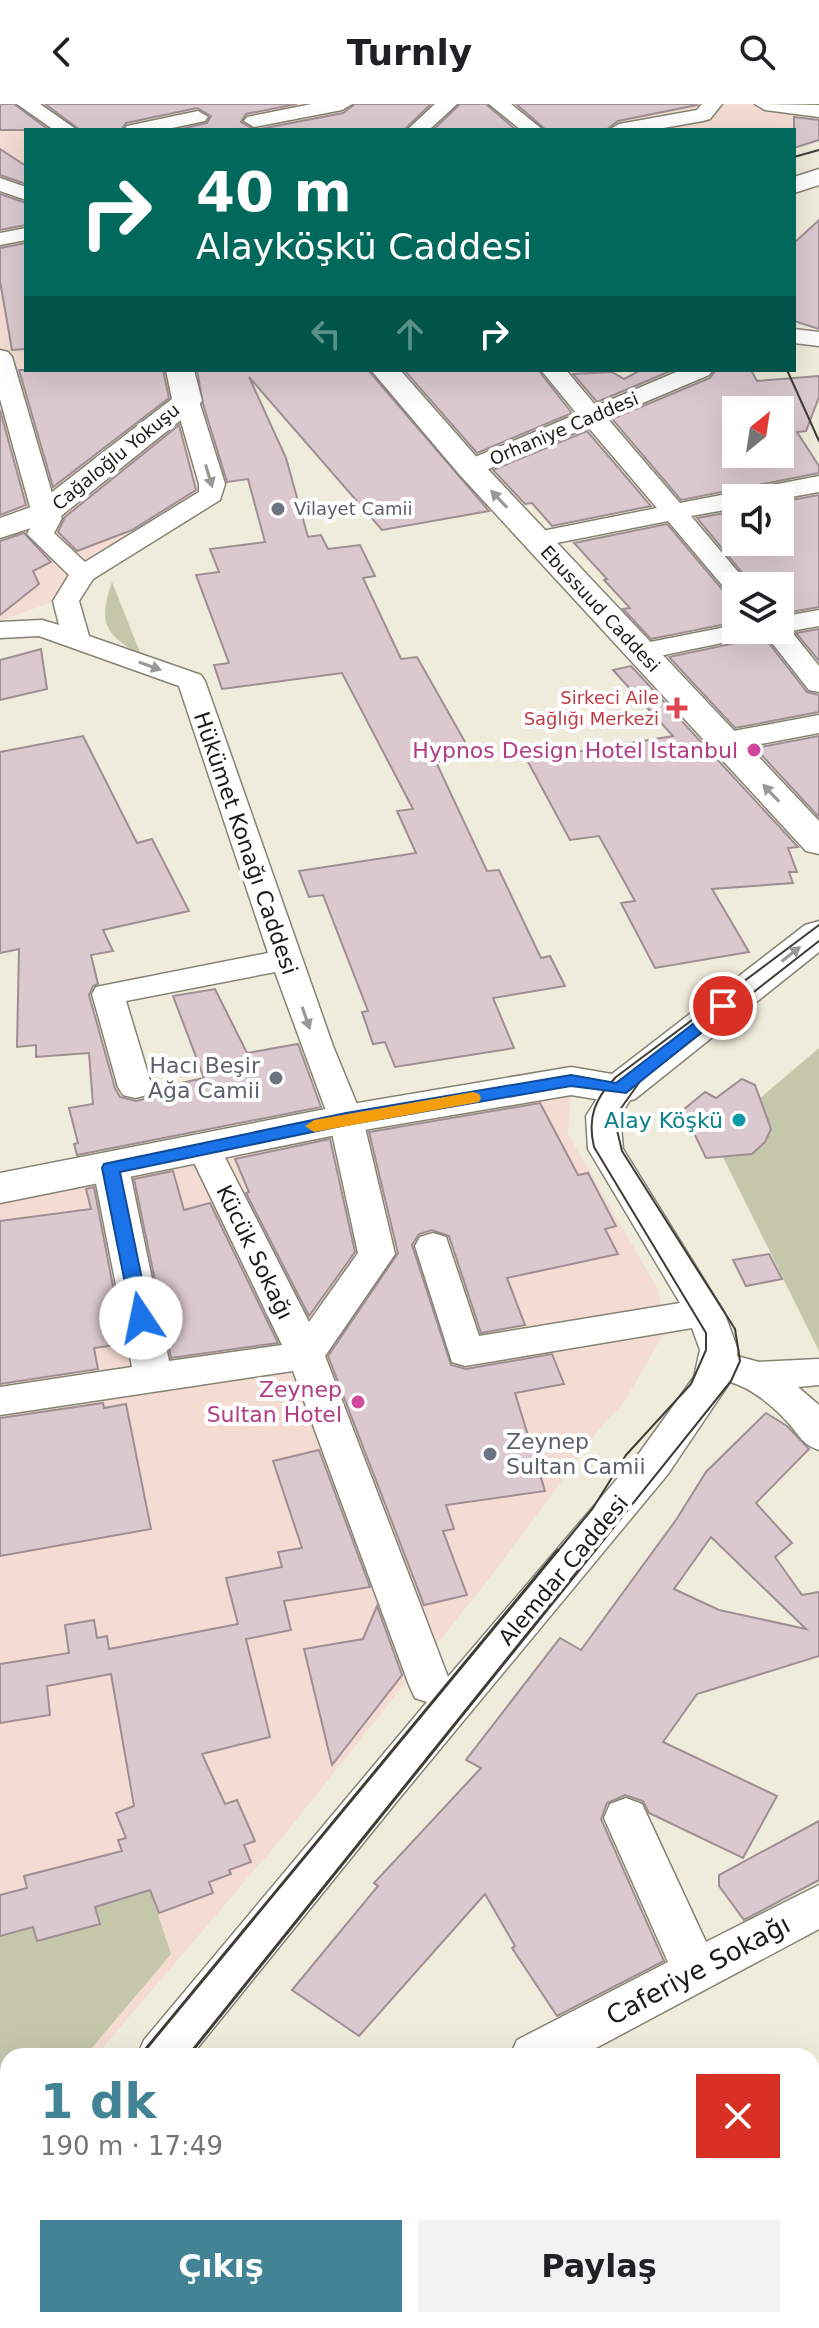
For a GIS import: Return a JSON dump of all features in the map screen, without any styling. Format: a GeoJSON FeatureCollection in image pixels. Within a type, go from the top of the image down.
{"type":"FeatureCollection","features":[{"type":"Feature","properties":{"kind":"main road"},"geometry":{"type":"LineString","coordinates":[[796,173],[819,167]]}},
{"type":"Feature","properties":{"kind":"main road"},"geometry":{"type":"LineString","coordinates":[[796,184],[819,177]]}},
{"type":"Feature","properties":{"kind":"main road"},"geometry":{"type":"LineString","coordinates":[[180,372],[187,401]]}},
{"type":"Feature","properties":{"kind":"main road","name":"Ebussuud Caddesi"},"geometry":{"type":"LineString","coordinates":[[387,372],[470,468],[819,843]]}},
{"type":"Feature","properties":{"kind":"main road","name":"Cağaloğlu Yokuşu"},"geometry":{"type":"LineString","coordinates":[[0,529],[45,513],[187,401]]}},
{"type":"Feature","properties":{"kind":"main road"},"geometry":{"type":"LineString","coordinates":[[0,1188],[346,1119],[571,1081],[620,1089],[819,933]]}},
{"type":"Feature","properties":{"kind":"street"},"geometry":{"type":"LineString","coordinates":[[27,104],[64,128]]}},
{"type":"Feature","properties":{"kind":"street"},"geometry":{"type":"LineString","coordinates":[[235,110],[260,125],[342,104]]}},
{"type":"Feature","properties":{"kind":"street"},"geometry":{"type":"LineString","coordinates":[[419,128],[447,104]]}},
{"type":"Feature","properties":{"kind":"street"},"geometry":{"type":"LineString","coordinates":[[499,104],[530,128]]}},
{"type":"Feature","properties":{"kind":"street"},"geometry":{"type":"LineString","coordinates":[[635,128],[703,115],[712,104]]}},
{"type":"Feature","properties":{"kind":"street"},"geometry":{"type":"LineString","coordinates":[[765,104],[819,111]]}},
{"type":"Feature","properties":{"kind":"street"},"geometry":{"type":"LineString","coordinates":[[694,116],[718,128]]}},
{"type":"Feature","properties":{"kind":"street"},"geometry":{"type":"LineString","coordinates":[[144,128],[198,117]]}},
{"type":"Feature","properties":{"kind":"street"},"geometry":{"type":"LineString","coordinates":[[0,184],[24,193]]}},
{"type":"Feature","properties":{"kind":"street"},"geometry":{"type":"LineString","coordinates":[[0,239],[24,234]]}},
{"type":"Feature","properties":{"kind":"street"},"geometry":{"type":"LineString","coordinates":[[0,357],[8,418],[49,518],[40,534],[83,574]]}},
{"type":"Feature","properties":{"kind":"street"},"geometry":{"type":"LineString","coordinates":[[555,372],[725,572]]}},
{"type":"Feature","properties":{"kind":"street","name":"Orhaniye Caddesi"},"geometry":{"type":"LineString","coordinates":[[470,468],[696,372]]}},
{"type":"Feature","properties":{"kind":"street"},"geometry":{"type":"LineString","coordinates":[[0,624],[66,601],[83,574],[211,495],[212,484],[187,401]]}},
{"type":"Feature","properties":{"kind":"street"},"geometry":{"type":"LineString","coordinates":[[794,489],[819,484]]}},
{"type":"Feature","properties":{"kind":"street"},"geometry":{"type":"LineString","coordinates":[[536,539],[722,503]]}},
{"type":"Feature","properties":{"kind":"street"},"geometry":{"type":"LineString","coordinates":[[66,601],[77,640]]}},
{"type":"Feature","properties":{"kind":"street"},"geometry":{"type":"LineString","coordinates":[[794,622],[819,618]]}},
{"type":"Feature","properties":{"kind":"street"},"geometry":{"type":"LineString","coordinates":[[0,630],[42,628],[77,640]]}},
{"type":"Feature","properties":{"kind":"street"},"geometry":{"type":"LineString","coordinates":[[640,652],[722,636]]}},
{"type":"Feature","properties":{"kind":"street","name":"Hükümet Konağı Caddesi"},"geometry":{"type":"LineString","coordinates":[[77,640],[191,681],[286,960],[346,1119],[377,1254],[306,1355]]}},
{"type":"Feature","properties":{"kind":"street"},"geometry":{"type":"LineString","coordinates":[[787,644],[819,684]]}},
{"type":"Feature","properties":{"kind":"street"},"geometry":{"type":"LineString","coordinates":[[723,742],[819,724]]}},
{"type":"Feature","properties":{"kind":"street"},"geometry":{"type":"LineString","coordinates":[[135,1087],[108,994],[286,960]]}},
{"type":"Feature","properties":{"kind":"street"},"geometry":{"type":"LineString","coordinates":[[620,1089],[603,1116],[606,1149],[705,1312],[716,1335],[718,1365],[759,1376],[815,1372]]}},
{"type":"Feature","properties":{"kind":"street","name":"Kücük Sokağı"},"geometry":{"type":"LineString","coordinates":[[204,1148],[306,1355],[430,1685]]}},
{"type":"Feature","properties":{"kind":"street"},"geometry":{"type":"LineString","coordinates":[[111,1168],[153,1378]]}},
{"type":"Feature","properties":{"kind":"street"},"geometry":{"type":"LineString","coordinates":[[433,1246],[465,1352],[705,1312]]}},
{"type":"Feature","properties":{"kind":"street"},"geometry":{"type":"LineString","coordinates":[[0,1401],[306,1355]]}},
{"type":"Feature","properties":{"kind":"street","name":"Alemdar Caddesi"},"geometry":{"type":"LineString","coordinates":[[168,2048],[382,1786],[654,1463],[712,1380],[718,1365]]}},
{"type":"Feature","properties":{"kind":"street"},"geometry":{"type":"LineString","coordinates":[[759,1376],[804,1414],[819,1435]]}},
{"type":"Feature","properties":{"kind":"street"},"geometry":{"type":"LineString","coordinates":[[626,1818],[695,1970]]}},
{"type":"Feature","properties":{"kind":"street","name":"Caferiye Sokağı"},"geometry":{"type":"LineString","coordinates":[[549,2048],[819,1906]]}},
{"type":"Feature","properties":{"kind":"shaded area"},"geometry":{"type":"Polygon","coordinates":[[[0,104],[819,104],[819,138],[796,131],[796,128],[24,128],[24,372],[170,372],[177,401],[37,512],[0,524],[0,104]]]}},
{"type":"Feature","properties":{"kind":"shaded area"},"geometry":{"type":"Polygon","coordinates":[[[184,409],[206,488],[60,599],[0,621],[0,533],[184,409]]]}},
{"type":"Feature","properties":{"kind":"shaded area"},"geometry":{"type":"Polygon","coordinates":[[[571,1091],[568,1134],[659,1291],[661,1338],[625,1401],[601,1427],[500,1565],[285,1834],[103,2048],[0,2048],[0,1195],[571,1091]]]}},
{"type":"Feature","properties":{"kind":"green space"},"geometry":{"type":"Polygon","coordinates":[[[112,582],[141,655],[119,640],[107,626],[105,608],[112,582]]]}},
{"type":"Feature","properties":{"kind":"green space"},"geometry":{"type":"Polygon","coordinates":[[[819,1048],[819,1351],[723,1157],[746,1153],[762,1143],[771,1129],[766,1115],[752,1105],[819,1048]]]}},
{"type":"Feature","properties":{"kind":"green space"},"geometry":{"type":"Polygon","coordinates":[[[150,1890],[171,1954],[92,2048],[0,2048],[0,1936],[33,1927],[37,1941],[99,1924],[95,1907],[150,1890]]]}},
{"type":"Feature","properties":{"kind":"building"},"geometry":{"type":"Polygon","coordinates":[[[0,104],[14,104],[46,128],[24,130],[0,130],[0,104]]]}},
{"type":"Feature","properties":{"kind":"building"},"geometry":{"type":"Polygon","coordinates":[[[45,104],[297,104],[246,114],[241,122],[252,128],[186,128],[207,123],[211,116],[197,108],[126,123],[122,128],[77,128],[45,104]]]}},
{"type":"Feature","properties":{"kind":"building"},"geometry":{"type":"Polygon","coordinates":[[[355,104],[431,104],[406,128],[265,128],[343,113],[355,104]]]}},
{"type":"Feature","properties":{"kind":"building"},"geometry":{"type":"Polygon","coordinates":[[[460,104],[486,104],[514,128],[435,128],[460,104]]]}},
{"type":"Feature","properties":{"kind":"building"},"geometry":{"type":"Polygon","coordinates":[[[516,104],[697,105],[618,121],[609,128],[544,128],[516,104]]]}},
{"type":"Feature","properties":{"kind":"building"},"geometry":{"type":"Polygon","coordinates":[[[794,117],[819,120],[819,140],[796,147],[794,117]]]}},
{"type":"Feature","properties":{"kind":"building"},"geometry":{"type":"Polygon","coordinates":[[[0,149],[24,165],[24,183],[0,175],[0,149]]]}},
{"type":"Feature","properties":{"kind":"building"},"geometry":{"type":"Polygon","coordinates":[[[0,194],[24,202],[24,225],[0,230],[0,194]]]}},
{"type":"Feature","properties":{"kind":"building"},"geometry":{"type":"Polygon","coordinates":[[[819,220],[819,329],[796,322],[796,241],[819,220]]]}},
{"type":"Feature","properties":{"kind":"building"},"geometry":{"type":"Polygon","coordinates":[[[24,243],[24,349],[12,350],[0,281],[0,248],[24,243]]]}},
{"type":"Feature","properties":{"kind":"building"},"geometry":{"type":"Polygon","coordinates":[[[19,370],[163,372],[169,398],[53,487],[19,370]]]}},
{"type":"Feature","properties":{"kind":"building"},"geometry":{"type":"Polygon","coordinates":[[[197,372],[370,372],[489,511],[382,530],[249,377],[286,458],[308,537],[321,535],[328,549],[360,545],[375,576],[363,578],[401,659],[417,657],[473,756],[436,762],[487,871],[499,870],[541,958],[550,956],[565,986],[493,998],[514,1048],[395,1067],[385,1042],[373,1044],[362,1012],[368,1011],[323,895],[309,897],[299,871],[416,853],[397,811],[413,809],[342,673],[222,689],[214,665],[229,663],[196,575],[219,572],[210,549],[265,542],[248,479],[227,482],[203,404],[197,372]]]}},
{"type":"Feature","properties":{"kind":"building"},"geometry":{"type":"Polygon","coordinates":[[[406,372],[540,372],[572,413],[477,453],[406,372]]]}},
{"type":"Feature","properties":{"kind":"building"},"geometry":{"type":"Polygon","coordinates":[[[612,372],[624,379],[637,372],[668,372],[597,402],[573,374],[612,372]]]}},
{"type":"Feature","properties":{"kind":"building"},"geometry":{"type":"Polygon","coordinates":[[[714,372],[752,372],[757,381],[819,376],[819,397],[806,431],[797,432],[819,466],[819,473],[763,484],[722,484],[722,492],[681,500],[612,419],[710,378],[714,372]]]}},
{"type":"Feature","properties":{"kind":"building"},"geometry":{"type":"Polygon","coordinates":[[[0,410],[26,505],[0,515],[0,410]]]}},
{"type":"Feature","properties":{"kind":"building"},"geometry":{"type":"Polygon","coordinates":[[[179,425],[196,490],[132,530],[77,551],[58,532],[65,517],[179,425]]]}},
{"type":"Feature","properties":{"kind":"building"},"geometry":{"type":"Polygon","coordinates":[[[587,431],[651,506],[552,526],[532,503],[525,504],[493,470],[587,431]]]}},
{"type":"Feature","properties":{"kind":"building"},"geometry":{"type":"Polygon","coordinates":[[[819,495],[819,607],[794,611],[794,572],[741,572],[728,556],[794,556],[794,499],[819,495]]]}},
{"type":"Feature","properties":{"kind":"building"},"geometry":{"type":"Polygon","coordinates":[[[722,514],[722,548],[697,518],[722,514]]]}},
{"type":"Feature","properties":{"kind":"building"},"geometry":{"type":"Polygon","coordinates":[[[667,524],[722,589],[722,625],[651,639],[623,609],[630,608],[604,580],[607,579],[574,543],[667,524]]]}},
{"type":"Feature","properties":{"kind":"building"},"geometry":{"type":"Polygon","coordinates":[[[24,533],[51,562],[33,571],[39,584],[0,615],[0,541],[24,533]]]}},
{"type":"Feature","properties":{"kind":"building"},"geometry":{"type":"Polygon","coordinates":[[[819,629],[819,661],[796,633],[819,629]]]}},
{"type":"Feature","properties":{"kind":"building"},"geometry":{"type":"Polygon","coordinates":[[[731,644],[769,644],[807,692],[819,695],[819,712],[735,728],[669,657],[731,644]]]}},
{"type":"Feature","properties":{"kind":"building"},"geometry":{"type":"Polygon","coordinates":[[[41,649],[47,689],[0,700],[0,660],[41,649]]]}},
{"type":"Feature","properties":{"kind":"building"},"geometry":{"type":"Polygon","coordinates":[[[631,666],[798,847],[788,848],[797,872],[789,872],[793,883],[712,889],[749,952],[655,968],[621,903],[635,901],[599,836],[570,840],[527,760],[673,736],[613,670],[631,666]]]}},
{"type":"Feature","properties":{"kind":"building"},"geometry":{"type":"Polygon","coordinates":[[[83,736],[137,843],[152,839],[189,911],[103,930],[113,951],[91,955],[98,984],[93,986],[89,995],[120,1097],[136,1101],[148,1098],[154,1089],[204,1078],[173,996],[215,989],[247,1053],[298,1044],[321,1107],[77,1155],[74,1144],[78,1143],[69,1108],[93,1104],[89,1053],[36,1057],[36,1045],[17,1047],[19,949],[0,953],[0,752],[83,736]]]}},
{"type":"Feature","properties":{"kind":"building"},"geometry":{"type":"Polygon","coordinates":[[[819,736],[819,817],[755,748],[819,736]]]}},
{"type":"Feature","properties":{"kind":"building","name":"Alay Köşkü"},"geometry":{"type":"Polygon","coordinates":[[[742,1079],[755,1085],[771,1129],[765,1142],[752,1154],[706,1158],[683,1110],[705,1092],[716,1098],[742,1079]]]}},
{"type":"Feature","properties":{"kind":"building"},"geometry":{"type":"Polygon","coordinates":[[[540,1103],[578,1175],[588,1173],[616,1226],[605,1229],[618,1254],[507,1278],[525,1325],[481,1333],[449,1236],[432,1230],[419,1234],[412,1245],[451,1365],[466,1369],[552,1354],[564,1384],[515,1393],[545,1491],[446,1505],[454,1529],[443,1531],[467,1595],[424,1605],[328,1356],[398,1253],[369,1132],[540,1103]]]}},
{"type":"Feature","properties":{"kind":"building"},"geometry":{"type":"Polygon","coordinates":[[[330,1139],[355,1252],[309,1316],[246,1193],[249,1192],[235,1159],[330,1139]]]}},
{"type":"Feature","properties":{"kind":"building"},"geometry":{"type":"Polygon","coordinates":[[[173,1171],[184,1210],[210,1203],[278,1343],[171,1358],[134,1179],[173,1171]]]}},
{"type":"Feature","properties":{"kind":"building"},"geometry":{"type":"Polygon","coordinates":[[[94,1187],[124,1344],[94,1348],[98,1369],[0,1384],[0,1221],[91,1209],[86,1189],[94,1187]]]}},
{"type":"Feature","properties":{"kind":"building"},"geometry":{"type":"Polygon","coordinates":[[[769,1254],[782,1279],[746,1286],[733,1260],[769,1254]]]}},
{"type":"Feature","properties":{"kind":"building"},"geometry":{"type":"Polygon","coordinates":[[[103,1403],[104,1408],[126,1404],[151,1529],[0,1556],[0,1418],[103,1403]]]}},
{"type":"Feature","properties":{"kind":"building"},"geometry":{"type":"Polygon","coordinates":[[[766,1413],[787,1426],[809,1449],[756,1503],[792,1543],[775,1557],[802,1595],[819,1592],[819,1656],[697,1694],[663,1742],[777,1796],[743,1858],[649,1813],[643,1801],[625,1795],[607,1803],[601,1819],[664,1961],[557,2016],[512,1948],[515,1946],[485,1894],[359,2036],[292,1990],[378,1886],[374,1883],[481,1768],[466,1760],[560,1638],[581,1650],[676,1520],[706,1472],[766,1413]],[[711,1537],[674,1589],[719,1610],[806,1629],[711,1537]]]}},
{"type":"Feature","properties":{"kind":"building"},"geometry":{"type":"Polygon","coordinates":[[[319,1450],[370,1587],[284,1601],[291,1630],[246,1639],[270,1737],[202,1754],[225,1804],[237,1800],[255,1841],[244,1845],[251,1862],[209,1882],[213,1893],[159,1913],[150,1890],[95,1907],[100,1924],[37,1941],[33,1927],[0,1936],[0,1895],[27,1888],[24,1876],[122,1851],[118,1840],[126,1838],[116,1813],[134,1806],[111,1674],[47,1686],[50,1715],[0,1723],[0,1664],[69,1653],[65,1625],[94,1620],[97,1638],[107,1636],[109,1649],[238,1624],[226,1578],[282,1567],[278,1552],[302,1548],[273,1461],[319,1450]]]}},
{"type":"Feature","properties":{"kind":"building"},"geometry":{"type":"Polygon","coordinates":[[[377,1606],[402,1675],[332,1765],[304,1649],[363,1639],[377,1606]]]}},
{"type":"Feature","properties":{"kind":"building"},"geometry":{"type":"Polygon","coordinates":[[[819,1821],[819,1880],[744,1920],[719,1886],[719,1875],[819,1821]]]}},
{"type":"Feature","properties":{"kind":"tram line"},"geometry":{"type":"LineString","coordinates":[[796,156],[819,150]]}},
{"type":"Feature","properties":{"kind":"tram line"},"geometry":{"type":"LineString","coordinates":[[788,372],[819,441]]}},
{"type":"Feature","properties":{"kind":"tram line"},"geometry":{"type":"LineString","coordinates":[[557,1552],[593,1508],[626,1455],[691,1384],[706,1350],[706,1333],[594,1147],[594,1109],[616,1077],[819,925]]}},
{"type":"Feature","properties":{"kind":"tram line"},"geometry":{"type":"LineString","coordinates":[[594,1552],[731,1381],[740,1361],[735,1329],[622,1151],[617,1130],[619,1111],[641,1080],[819,941]]}},
{"type":"Feature","properties":{"kind":"tram line"},"geometry":{"type":"LineString","coordinates":[[147,2048],[558,1550]]}},
{"type":"Feature","properties":{"kind":"tram line"},"geometry":{"type":"LineString","coordinates":[[194,2048],[595,1550]]}},
{"type":"Feature","properties":{"kind":"slow traffic"},"geometry":{"type":"LineString","coordinates":[[314,1126],[473,1098]]}},
{"type":"Feature","properties":{"kind":"place","name":"Vilayet Camii"},"geometry":{"type":"Point","coordinates":[278,509]}},
{"type":"Feature","properties":{"kind":"place","name":"Sirkeci Aile Sağlığı Merkezi"},"geometry":{"type":"Point","coordinates":[677,708]}},
{"type":"Feature","properties":{"kind":"place","name":"Hypnos Design Hotel Istanbul"},"geometry":{"type":"Point","coordinates":[754,750]}},
{"type":"Feature","properties":{"kind":"place","name":"Hacı Beşir Ağa Camii"},"geometry":{"type":"Point","coordinates":[276,1078]}},
{"type":"Feature","properties":{"kind":"place","name":"Alay Köşkü"},"geometry":{"type":"Point","coordinates":[739,1120]}},
{"type":"Feature","properties":{"kind":"place","name":"Zeynep Sultan Hotel"},"geometry":{"type":"Point","coordinates":[358,1402]}},
{"type":"Feature","properties":{"kind":"place","name":"Zeynep Sultan Camii"},"geometry":{"type":"Point","coordinates":[490,1454]}},
{"type":"Feature","properties":{"kind":"route"},"geometry":{"type":"LineString","coordinates":[[141,1318],[111,1168],[346,1119],[571,1081],[620,1089],[723,1006]]}}]}
